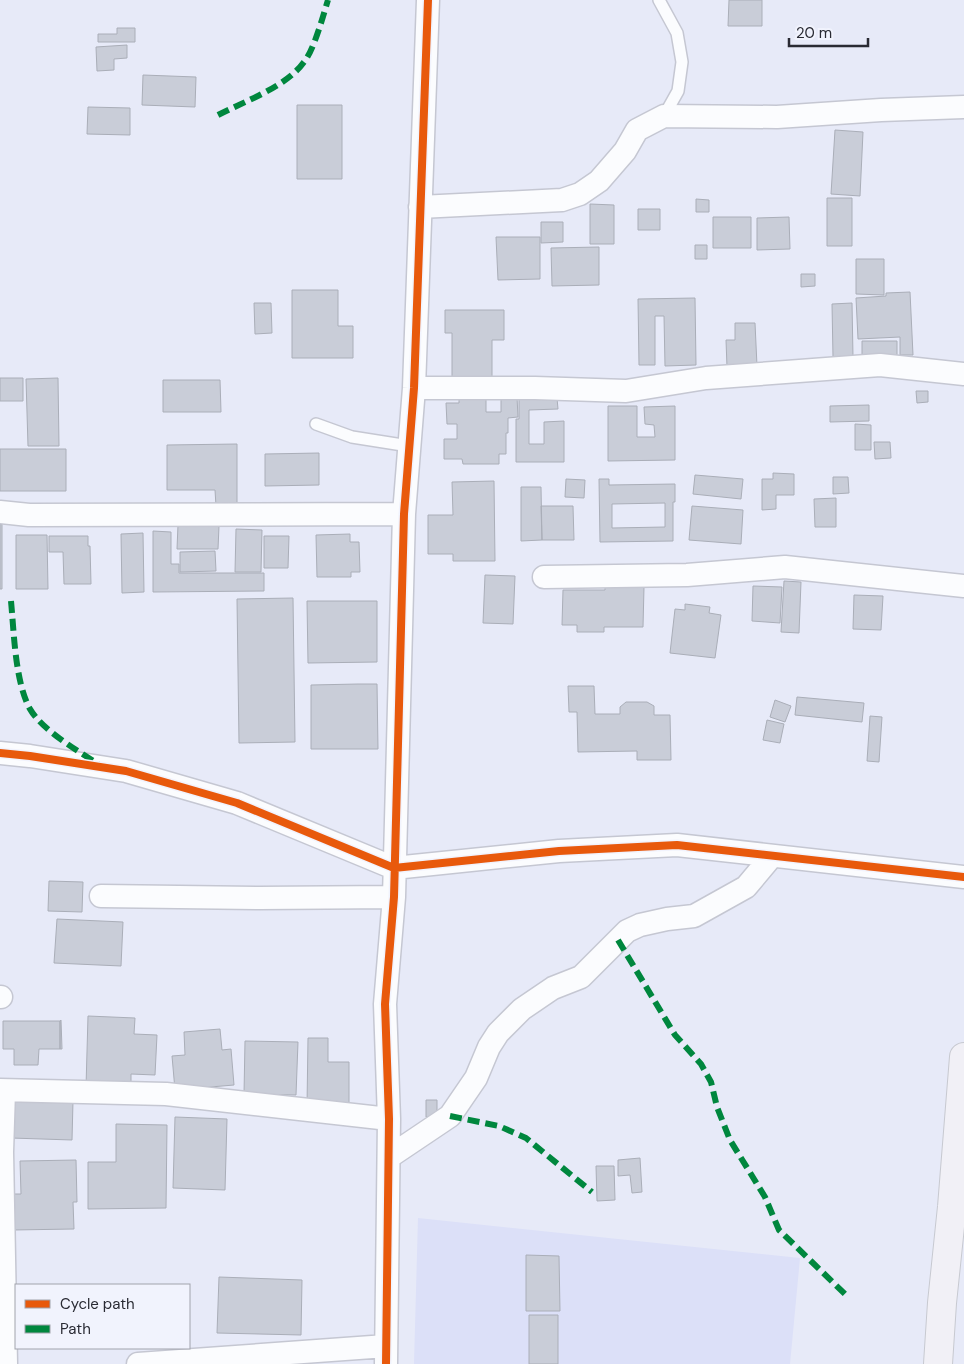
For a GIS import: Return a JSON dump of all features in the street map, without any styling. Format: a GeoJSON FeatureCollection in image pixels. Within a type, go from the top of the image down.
{"type":"FeatureCollection","features":[{"type":"Feature","properties":{"kind":"highway"},"geometry":{"type":"LineString","coordinates":[[938,1364],[942,1303],[958,1207],[964,1057]]}},
{"type":"Feature","properties":{"kind":"street"},"geometry":{"type":"LineString","coordinates":[[138,1364],[386,1355],[389,1119],[385,1004],[394,898],[404,514],[414,388],[428,0]]}},
{"type":"Feature","properties":{"kind":"street"},"geometry":{"type":"LineString","coordinates":[[420,207],[562,200],[580,194],[599,181],[625,151],[637,130],[664,116],[777,117],[964,107]]}},
{"type":"Feature","properties":{"kind":"street"},"geometry":{"type":"LineString","coordinates":[[414,388],[535,388],[626,391],[706,378],[880,365],[964,374]]}},
{"type":"Feature","properties":{"kind":"street"},"geometry":{"type":"LineString","coordinates":[[0,512],[29,515],[404,514]]}},
{"type":"Feature","properties":{"kind":"street"},"geometry":{"type":"LineString","coordinates":[[544,577],[687,575],[785,567],[964,586]]}},
{"type":"Feature","properties":{"kind":"street"},"geometry":{"type":"LineString","coordinates":[[0,754],[30,756],[126,771],[237,803],[394,868],[559,851],[676,845],[964,877]]}},
{"type":"Feature","properties":{"kind":"street"},"geometry":{"type":"LineString","coordinates":[[388,1157],[450,1116],[476,1078],[489,1047],[498,1033],[522,1009],[553,988],[581,977],[596,964],[626,931],[640,925],[667,919],[694,916],[746,886],[772,856]]}},
{"type":"Feature","properties":{"kind":"street"},"geometry":{"type":"LineString","coordinates":[[101,896],[394,898]]}},
{"type":"Feature","properties":{"kind":"street"},"geometry":{"type":"LineString","coordinates":[[6,1364],[2,1090],[166,1094],[389,1119]]}},
{"type":"Feature","properties":{"kind":"lane"},"geometry":{"type":"LineString","coordinates":[[659,0],[677,33],[682,62],[678,91],[664,116]]}},
{"type":"Feature","properties":{"kind":"lane"},"geometry":{"type":"LineString","coordinates":[[316,424],[352,437],[409,446]]}},
{"type":"Feature","properties":{"kind":"shaded area"},"geometry":{"type":"Polygon","coordinates":[[[418,1218],[800,1258],[790,1364],[414,1364],[418,1218]]]}},
{"type":"Feature","properties":{"kind":"building"},"geometry":{"type":"Polygon","coordinates":[[[729,0],[762,0],[762,26],[728,26],[729,0]]]}},
{"type":"Feature","properties":{"kind":"building"},"geometry":{"type":"Polygon","coordinates":[[[117,28],[135,28],[135,42],[98,42],[98,34],[117,34],[117,28]]]}},
{"type":"Feature","properties":{"kind":"building"},"geometry":{"type":"Polygon","coordinates":[[[127,45],[127,58],[114,59],[114,70],[97,71],[96,47],[127,45]]]}},
{"type":"Feature","properties":{"kind":"building"},"geometry":{"type":"Polygon","coordinates":[[[143,75],[196,77],[195,107],[142,105],[143,75]]]}},
{"type":"Feature","properties":{"kind":"building"},"geometry":{"type":"Polygon","coordinates":[[[297,105],[342,105],[342,179],[297,179],[297,105]]]}},
{"type":"Feature","properties":{"kind":"building"},"geometry":{"type":"Polygon","coordinates":[[[88,107],[130,108],[130,135],[87,134],[88,107]]]}},
{"type":"Feature","properties":{"kind":"building"},"geometry":{"type":"Polygon","coordinates":[[[835,130],[863,132],[860,196],[831,194],[835,130]]]}},
{"type":"Feature","properties":{"kind":"building"},"geometry":{"type":"Polygon","coordinates":[[[827,198],[852,198],[852,246],[827,246],[827,198]]]}},
{"type":"Feature","properties":{"kind":"building"},"geometry":{"type":"Polygon","coordinates":[[[696,199],[709,200],[709,212],[696,212],[696,199]]]}},
{"type":"Feature","properties":{"kind":"building"},"geometry":{"type":"Polygon","coordinates":[[[590,204],[614,205],[614,244],[590,244],[590,204]]]}},
{"type":"Feature","properties":{"kind":"building"},"geometry":{"type":"Polygon","coordinates":[[[638,209],[660,209],[660,230],[638,230],[638,209]]]}},
{"type":"Feature","properties":{"kind":"building"},"geometry":{"type":"Polygon","coordinates":[[[713,217],[751,217],[751,248],[713,248],[713,217]]]}},
{"type":"Feature","properties":{"kind":"building"},"geometry":{"type":"Polygon","coordinates":[[[789,217],[790,249],[757,250],[757,218],[789,217]]]}},
{"type":"Feature","properties":{"kind":"building"},"geometry":{"type":"Polygon","coordinates":[[[541,222],[563,222],[563,242],[541,243],[541,222]]]}},
{"type":"Feature","properties":{"kind":"building"},"geometry":{"type":"Polygon","coordinates":[[[496,237],[540,237],[540,279],[498,280],[496,237]]]}},
{"type":"Feature","properties":{"kind":"building"},"geometry":{"type":"Polygon","coordinates":[[[695,245],[707,245],[707,259],[695,259],[695,245]]]}},
{"type":"Feature","properties":{"kind":"building"},"geometry":{"type":"Polygon","coordinates":[[[599,247],[599,285],[552,286],[551,248],[599,247]]]}},
{"type":"Feature","properties":{"kind":"building"},"geometry":{"type":"Polygon","coordinates":[[[856,259],[884,259],[884,295],[856,294],[856,259]]]}},
{"type":"Feature","properties":{"kind":"building"},"geometry":{"type":"Polygon","coordinates":[[[801,274],[815,274],[815,286],[801,287],[801,274]]]}},
{"type":"Feature","properties":{"kind":"building"},"geometry":{"type":"Polygon","coordinates":[[[292,290],[338,290],[338,326],[353,326],[353,358],[292,358],[292,290]]]}},
{"type":"Feature","properties":{"kind":"building"},"geometry":{"type":"Polygon","coordinates":[[[910,292],[913,355],[900,355],[900,337],[858,339],[856,298],[886,296],[886,293],[910,292]]]}},
{"type":"Feature","properties":{"kind":"building"},"geometry":{"type":"Polygon","coordinates":[[[695,298],[696,365],[665,366],[664,316],[655,316],[655,365],[639,365],[638,299],[695,298]]]}},
{"type":"Feature","properties":{"kind":"building"},"geometry":{"type":"Polygon","coordinates":[[[254,303],[271,303],[272,333],[255,334],[254,303]]]}},
{"type":"Feature","properties":{"kind":"building"},"geometry":{"type":"Polygon","coordinates":[[[852,303],[853,357],[833,357],[832,304],[852,303]]]}},
{"type":"Feature","properties":{"kind":"building"},"geometry":{"type":"Polygon","coordinates":[[[445,310],[504,310],[504,340],[492,340],[492,378],[452,378],[452,333],[445,333],[445,310]]]}},
{"type":"Feature","properties":{"kind":"building"},"geometry":{"type":"Polygon","coordinates":[[[735,323],[755,323],[757,366],[727,367],[726,340],[735,340],[735,323]]]}},
{"type":"Feature","properties":{"kind":"building"},"geometry":{"type":"Polygon","coordinates":[[[862,341],[897,341],[897,357],[862,358],[862,341]]]}},
{"type":"Feature","properties":{"kind":"building"},"geometry":{"type":"Polygon","coordinates":[[[0,378],[23,378],[23,401],[0,401],[0,378]]]}},
{"type":"Feature","properties":{"kind":"building"},"geometry":{"type":"Polygon","coordinates":[[[58,378],[59,446],[28,446],[26,379],[58,378]]]}},
{"type":"Feature","properties":{"kind":"building"},"geometry":{"type":"Polygon","coordinates":[[[163,380],[220,380],[221,412],[163,412],[163,380]]]}},
{"type":"Feature","properties":{"kind":"building"},"geometry":{"type":"Polygon","coordinates":[[[916,391],[928,391],[928,402],[917,403],[916,391]]]}},
{"type":"Feature","properties":{"kind":"building"},"geometry":{"type":"Polygon","coordinates":[[[486,395],[486,412],[501,412],[501,397],[517,397],[518,417],[508,418],[506,454],[499,454],[499,464],[463,464],[462,459],[444,459],[444,439],[457,439],[457,424],[447,424],[446,403],[459,403],[459,396],[486,395]]]}},
{"type":"Feature","properties":{"kind":"building"},"geometry":{"type":"Polygon","coordinates":[[[519,398],[557,398],[558,409],[529,410],[529,444],[544,444],[544,422],[564,421],[564,462],[516,462],[516,419],[519,419],[519,398]]]}},
{"type":"Feature","properties":{"kind":"building"},"geometry":{"type":"Polygon","coordinates":[[[869,405],[869,421],[830,422],[830,406],[869,405]]]}},
{"type":"Feature","properties":{"kind":"building"},"geometry":{"type":"Polygon","coordinates":[[[608,406],[637,406],[637,437],[655,437],[654,425],[645,424],[644,407],[675,406],[675,460],[608,461],[608,406]]]}},
{"type":"Feature","properties":{"kind":"building"},"geometry":{"type":"Polygon","coordinates":[[[855,424],[871,425],[871,450],[855,450],[855,424]]]}},
{"type":"Feature","properties":{"kind":"building"},"geometry":{"type":"Polygon","coordinates":[[[874,442],[890,442],[891,458],[875,459],[874,442]]]}},
{"type":"Feature","properties":{"kind":"building"},"geometry":{"type":"Polygon","coordinates":[[[237,444],[237,505],[216,506],[215,490],[167,490],[167,445],[237,444]]]}},
{"type":"Feature","properties":{"kind":"building"},"geometry":{"type":"Polygon","coordinates":[[[0,449],[66,449],[66,491],[0,491],[0,449]]]}},
{"type":"Feature","properties":{"kind":"building"},"geometry":{"type":"Polygon","coordinates":[[[319,453],[319,485],[265,486],[265,454],[319,453]]]}},
{"type":"Feature","properties":{"kind":"building"},"geometry":{"type":"Polygon","coordinates":[[[773,473],[794,474],[794,495],[776,495],[776,509],[762,510],[762,479],[773,479],[773,473]]]}},
{"type":"Feature","properties":{"kind":"building"},"geometry":{"type":"Polygon","coordinates":[[[695,475],[743,479],[741,499],[693,494],[695,475]]]}},
{"type":"Feature","properties":{"kind":"building"},"geometry":{"type":"Polygon","coordinates":[[[833,477],[848,477],[849,493],[833,494],[833,477]]]}},
{"type":"Feature","properties":{"kind":"building"},"geometry":{"type":"Polygon","coordinates":[[[566,479],[585,480],[584,498],[565,497],[566,479]]]}},
{"type":"Feature","properties":{"kind":"building"},"geometry":{"type":"Polygon","coordinates":[[[599,479],[609,479],[609,485],[675,484],[673,541],[600,542],[599,479]],[[665,503],[612,504],[612,528],[665,527],[665,503]]]}},
{"type":"Feature","properties":{"kind":"building"},"geometry":{"type":"Polygon","coordinates":[[[494,481],[495,561],[453,561],[453,554],[428,554],[428,515],[453,515],[452,482],[494,481]]]}},
{"type":"Feature","properties":{"kind":"building"},"geometry":{"type":"Polygon","coordinates":[[[521,487],[541,487],[542,540],[521,541],[521,487]]]}},
{"type":"Feature","properties":{"kind":"building"},"geometry":{"type":"Polygon","coordinates":[[[836,498],[836,527],[815,527],[814,499],[836,498]]]}},
{"type":"Feature","properties":{"kind":"building"},"geometry":{"type":"Polygon","coordinates":[[[541,506],[573,506],[574,540],[542,540],[541,506]]]}},
{"type":"Feature","properties":{"kind":"building"},"geometry":{"type":"Polygon","coordinates":[[[692,506],[743,510],[741,544],[689,540],[692,506]]]}},
{"type":"Feature","properties":{"kind":"building"},"geometry":{"type":"Polygon","coordinates":[[[0,524],[2,524],[2,589],[0,589],[0,524]]]}},
{"type":"Feature","properties":{"kind":"building"},"geometry":{"type":"Polygon","coordinates":[[[178,525],[219,526],[218,549],[177,549],[178,525]]]}},
{"type":"Feature","properties":{"kind":"building"},"geometry":{"type":"Polygon","coordinates":[[[236,529],[262,530],[261,572],[235,572],[236,529]]]}},
{"type":"Feature","properties":{"kind":"building"},"geometry":{"type":"Polygon","coordinates":[[[153,531],[171,532],[171,564],[179,564],[179,573],[264,573],[264,591],[153,592],[153,531]]]}},
{"type":"Feature","properties":{"kind":"building"},"geometry":{"type":"Polygon","coordinates":[[[143,533],[144,592],[122,593],[121,534],[143,533]]]}},
{"type":"Feature","properties":{"kind":"building"},"geometry":{"type":"Polygon","coordinates":[[[350,534],[350,542],[359,542],[360,572],[351,572],[351,577],[317,577],[316,535],[350,534]]]}},
{"type":"Feature","properties":{"kind":"building"},"geometry":{"type":"Polygon","coordinates":[[[16,535],[47,535],[48,589],[16,589],[16,535]]]}},
{"type":"Feature","properties":{"kind":"building"},"geometry":{"type":"Polygon","coordinates":[[[49,536],[88,536],[91,584],[64,584],[63,552],[49,552],[49,536]]]}},
{"type":"Feature","properties":{"kind":"building"},"geometry":{"type":"Polygon","coordinates":[[[264,536],[289,536],[288,568],[264,568],[264,536]]]}},
{"type":"Feature","properties":{"kind":"building"},"geometry":{"type":"Polygon","coordinates":[[[215,551],[216,571],[180,572],[180,552],[215,551]]]}},
{"type":"Feature","properties":{"kind":"building"},"geometry":{"type":"Polygon","coordinates":[[[485,575],[515,576],[513,624],[483,623],[485,575]]]}},
{"type":"Feature","properties":{"kind":"building"},"geometry":{"type":"Polygon","coordinates":[[[784,581],[801,582],[799,633],[781,632],[784,581]]]}},
{"type":"Feature","properties":{"kind":"building"},"geometry":{"type":"Polygon","coordinates":[[[753,586],[782,587],[780,623],[752,621],[753,586]]]}},
{"type":"Feature","properties":{"kind":"building"},"geometry":{"type":"Polygon","coordinates":[[[605,587],[644,587],[643,627],[604,627],[604,632],[577,632],[577,625],[562,625],[563,590],[605,590],[605,587]]]}},
{"type":"Feature","properties":{"kind":"building"},"geometry":{"type":"Polygon","coordinates":[[[854,595],[883,596],[881,630],[853,629],[854,595]]]}},
{"type":"Feature","properties":{"kind":"building"},"geometry":{"type":"Polygon","coordinates":[[[293,598],[295,742],[239,743],[237,599],[293,598]]]}},
{"type":"Feature","properties":{"kind":"building"},"geometry":{"type":"Polygon","coordinates":[[[307,601],[377,601],[377,662],[308,663],[307,601]]]}},
{"type":"Feature","properties":{"kind":"building"},"geometry":{"type":"Polygon","coordinates":[[[685,604],[710,607],[709,613],[721,615],[715,658],[670,653],[675,609],[685,610],[685,604]]]}},
{"type":"Feature","properties":{"kind":"building"},"geometry":{"type":"Polygon","coordinates":[[[377,684],[378,749],[311,749],[311,685],[377,684]]]}},
{"type":"Feature","properties":{"kind":"building"},"geometry":{"type":"Polygon","coordinates":[[[568,686],[594,686],[595,714],[620,714],[620,707],[626,702],[647,702],[654,706],[654,715],[670,715],[671,760],[637,760],[637,751],[578,752],[577,712],[569,712],[568,686]]]}},
{"type":"Feature","properties":{"kind":"building"},"geometry":{"type":"Polygon","coordinates":[[[797,697],[864,703],[862,722],[795,715],[797,697]]]}},
{"type":"Feature","properties":{"kind":"building"},"geometry":{"type":"Polygon","coordinates":[[[775,700],[791,706],[785,722],[770,717],[775,700]]]}},
{"type":"Feature","properties":{"kind":"building"},"geometry":{"type":"Polygon","coordinates":[[[870,716],[882,717],[879,762],[867,761],[870,716]]]}},
{"type":"Feature","properties":{"kind":"building"},"geometry":{"type":"Polygon","coordinates":[[[767,720],[784,724],[780,743],[763,740],[767,720]]]}},
{"type":"Feature","properties":{"kind":"building"},"geometry":{"type":"Polygon","coordinates":[[[49,881],[83,882],[82,912],[48,911],[49,881]]]}},
{"type":"Feature","properties":{"kind":"building"},"geometry":{"type":"Polygon","coordinates":[[[57,919],[123,922],[121,966],[54,963],[57,919]]]}},
{"type":"Feature","properties":{"kind":"building"},"geometry":{"type":"Polygon","coordinates":[[[88,1016],[135,1018],[134,1034],[157,1035],[155,1075],[131,1074],[131,1088],[86,1087],[88,1016]]]}},
{"type":"Feature","properties":{"kind":"building"},"geometry":{"type":"Polygon","coordinates":[[[3,1021],[60,1021],[60,1049],[39,1049],[38,1065],[14,1065],[14,1049],[3,1049],[3,1021]]]}},
{"type":"Feature","properties":{"kind":"building"},"geometry":{"type":"Polygon","coordinates":[[[60,1021],[62,1049],[60,1049],[60,1021]]]}},
{"type":"Feature","properties":{"kind":"building"},"geometry":{"type":"Polygon","coordinates":[[[220,1029],[222,1050],[231,1049],[234,1085],[175,1090],[172,1056],[185,1055],[184,1032],[220,1029]]]}},
{"type":"Feature","properties":{"kind":"building"},"geometry":{"type":"Polygon","coordinates":[[[308,1038],[328,1038],[328,1062],[349,1062],[349,1106],[307,1106],[308,1038]]]}},
{"type":"Feature","properties":{"kind":"building"},"geometry":{"type":"Polygon","coordinates":[[[245,1041],[298,1042],[296,1095],[244,1094],[245,1041]]]}},
{"type":"Feature","properties":{"kind":"building"},"geometry":{"type":"Polygon","coordinates":[[[12,1099],[73,1101],[72,1140],[11,1138],[12,1099]]]}},
{"type":"Feature","properties":{"kind":"building"},"geometry":{"type":"Polygon","coordinates":[[[426,1100],[437,1100],[437,1118],[426,1117],[426,1100]]]}},
{"type":"Feature","properties":{"kind":"building"},"geometry":{"type":"Polygon","coordinates":[[[175,1117],[227,1119],[225,1190],[173,1188],[175,1117]]]}},
{"type":"Feature","properties":{"kind":"building"},"geometry":{"type":"Polygon","coordinates":[[[116,1124],[167,1125],[166,1208],[88,1209],[88,1162],[116,1162],[116,1124]]]}},
{"type":"Feature","properties":{"kind":"building"},"geometry":{"type":"Polygon","coordinates":[[[640,1158],[642,1192],[632,1193],[630,1175],[618,1176],[618,1160],[640,1158]]]}},
{"type":"Feature","properties":{"kind":"building"},"geometry":{"type":"Polygon","coordinates":[[[76,1160],[77,1202],[73,1202],[74,1229],[13,1230],[12,1194],[21,1194],[20,1161],[76,1160]]]}},
{"type":"Feature","properties":{"kind":"building"},"geometry":{"type":"Polygon","coordinates":[[[596,1166],[614,1166],[615,1200],[597,1201],[596,1166]]]}},
{"type":"Feature","properties":{"kind":"building"},"geometry":{"type":"Polygon","coordinates":[[[526,1255],[559,1256],[560,1311],[526,1311],[526,1255]]]}},
{"type":"Feature","properties":{"kind":"building"},"geometry":{"type":"Polygon","coordinates":[[[219,1277],[302,1280],[301,1335],[217,1333],[219,1277]]]}},
{"type":"Feature","properties":{"kind":"building"},"geometry":{"type":"Polygon","coordinates":[[[529,1315],[558,1315],[558,1364],[529,1364],[529,1315]]]}},
{"type":"Feature","properties":{"kind":"marked path"},"geometry":{"type":"LineString","coordinates":[[218,115],[264,93],[296,71],[308,57],[328,0]]}},
{"type":"Feature","properties":{"kind":"marked path"},"geometry":{"type":"LineString","coordinates":[[11,601],[18,671],[30,709],[43,725],[98,764]]}},
{"type":"Feature","properties":{"kind":"marked path"},"geometry":{"type":"LineString","coordinates":[[618,940],[675,1035],[701,1064],[711,1082],[717,1107],[730,1140],[765,1197],[779,1230],[847,1296]]}},
{"type":"Feature","properties":{"kind":"marked path"},"geometry":{"type":"LineString","coordinates":[[450,1116],[499,1126],[526,1138],[592,1192]]}},
{"type":"Feature","properties":{"kind":"cycle path"},"geometry":{"type":"LineString","coordinates":[[386,1364],[389,1119],[385,1004],[394,897],[404,514],[414,388],[428,0]]}},
{"type":"Feature","properties":{"kind":"cycle path"},"geometry":{"type":"LineString","coordinates":[[0,753],[126,771],[237,803],[394,868],[559,851],[677,845],[964,877]]}}]}
